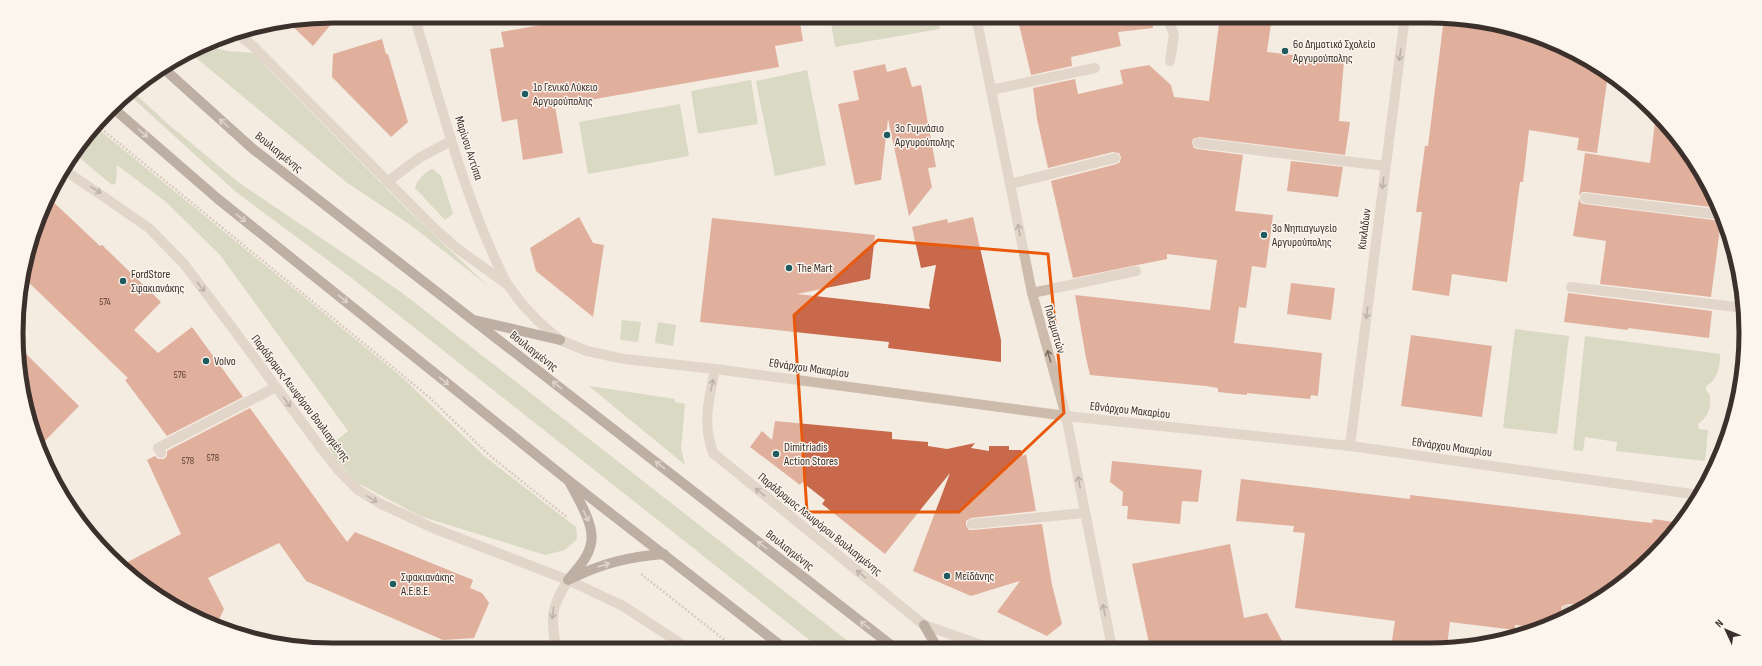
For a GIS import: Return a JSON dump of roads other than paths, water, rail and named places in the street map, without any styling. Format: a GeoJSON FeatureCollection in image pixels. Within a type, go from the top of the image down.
{"type":"FeatureCollection","features":[{"type":"Feature","properties":{"kind":"main road","name":"Βουλιαγμένης"},"geometry":{"type":"LineString","coordinates":[[167,71],[253,149],[888,643]]}},
{"type":"Feature","properties":{"kind":"main road"},"geometry":{"type":"LineString","coordinates":[[117,111],[218,199],[569,481],[777,643]]}},
{"type":"Feature","properties":{"kind":"main road"},"geometry":{"type":"LineString","coordinates":[[471,319],[560,340]]}},
{"type":"Feature","properties":{"kind":"main road"},"geometry":{"type":"LineString","coordinates":[[568,580],[585,558],[592,543],[590,524],[569,481]]}},
{"type":"Feature","properties":{"kind":"main road"},"geometry":{"type":"LineString","coordinates":[[568,580],[590,569],[624,559],[664,554]]}},
{"type":"Feature","properties":{"kind":"main road"},"geometry":{"type":"LineString","coordinates":[[924,625],[935,643]]}},
{"type":"Feature","properties":{"kind":"street","name":"Μαρίνου Αντύπα"},"geometry":{"type":"LineString","coordinates":[[416,23],[439,95],[451,141],[495,260],[508,286]]}},
{"type":"Feature","properties":{"kind":"street","name":"Πολεμιστών"},"geometry":{"type":"LineString","coordinates":[[977,23],[1032,293],[1066,416],[1111,643]]}},
{"type":"Feature","properties":{"kind":"street"},"geometry":{"type":"LineString","coordinates":[[1170,23],[1174,35],[1170,61]]}},
{"type":"Feature","properties":{"kind":"street","name":"Κυκλάδων"},"geometry":{"type":"LineString","coordinates":[[1350,446],[1404,23]]}},
{"type":"Feature","properties":{"kind":"street"},"geometry":{"type":"LineString","coordinates":[[241,37],[253,46],[387,182],[458,249],[508,286],[522,304],[560,340]]}},
{"type":"Feature","properties":{"kind":"street"},"geometry":{"type":"LineString","coordinates":[[991,90],[1095,68]]}},
{"type":"Feature","properties":{"kind":"street"},"geometry":{"type":"LineString","coordinates":[[387,182],[419,158],[451,141]]}},
{"type":"Feature","properties":{"kind":"street"},"geometry":{"type":"LineString","coordinates":[[1198,143],[1385,166]]}},
{"type":"Feature","properties":{"kind":"street"},"geometry":{"type":"LineString","coordinates":[[1010,184],[1114,158]]}},
{"type":"Feature","properties":{"kind":"street","name":"Παράδρομος Λεωφόρου Βουλιαγμένης"},"geometry":{"type":"LineString","coordinates":[[68,173],[149,228],[184,264],[320,448],[339,471],[358,490],[379,503],[433,528],[568,580],[622,606],[680,643]]}},
{"type":"Feature","properties":{"kind":"street"},"geometry":{"type":"LineString","coordinates":[[1585,198],[1715,214]]}},
{"type":"Feature","properties":{"kind":"street"},"geometry":{"type":"LineString","coordinates":[[1032,293],[1136,271]]}},
{"type":"Feature","properties":{"kind":"street"},"geometry":{"type":"LineString","coordinates":[[1571,287],[1737,307]]}},
{"type":"Feature","properties":{"kind":"street","name":"Εθνάρχου Μακαρίου"},"geometry":{"type":"LineString","coordinates":[[560,340],[587,351],[634,361],[715,369],[1066,416],[1350,446],[1693,494]]}},
{"type":"Feature","properties":{"kind":"street","name":"Παράδρομος Λεωφόρου Βουλιαγμένης"},"geometry":{"type":"LineString","coordinates":[[715,369],[706,419],[708,437],[713,452],[924,625],[976,643]]}},
{"type":"Feature","properties":{"kind":"street"},"geometry":{"type":"LineString","coordinates":[[161,453],[158,448],[276,387]]}},
{"type":"Feature","properties":{"kind":"street"},"geometry":{"type":"LineString","coordinates":[[972,524],[1084,513]]}},
{"type":"Feature","properties":{"kind":"street"},"geometry":{"type":"LineString","coordinates":[[555,643],[552,626],[554,607],[557,598],[568,580]]}},
{"type":"Feature","properties":{"kind":"place","name":"6ο Δημοτικό Σχολείο Αργυρούπολης"},"geometry":{"type":"Point","coordinates":[1285,51]}},
{"type":"Feature","properties":{"kind":"place","name":"1ο Γενικό Λύκειο Αργυρούπολης"},"geometry":{"type":"Point","coordinates":[525,94]}},
{"type":"Feature","properties":{"kind":"place","name":"3ο Γυμνάσιο Αργυρούπολης"},"geometry":{"type":"Point","coordinates":[887,135]}},
{"type":"Feature","properties":{"kind":"place","name":"3ο Νηπιαγωγείο Αργυρούπολης"},"geometry":{"type":"Point","coordinates":[1264,235]}},
{"type":"Feature","properties":{"kind":"place","name":"The Mart"},"geometry":{"type":"Point","coordinates":[789,268]}},
{"type":"Feature","properties":{"kind":"place","name":"FordStore Σφακιανάκης"},"geometry":{"type":"Point","coordinates":[123,281]}},
{"type":"Feature","properties":{"kind":"place","name":"Volvo"},"geometry":{"type":"Point","coordinates":[206,361]}},
{"type":"Feature","properties":{"kind":"place","name":"Dimitriadis Action Stores"},"geometry":{"type":"Point","coordinates":[776,454]}},
{"type":"Feature","properties":{"kind":"place","name":"Μεϊδάνης"},"geometry":{"type":"Point","coordinates":[947,576]}},
{"type":"Feature","properties":{"kind":"place","name":"Σφακιανάκης Α.Ε.Β.Ε."},"geometry":{"type":"Point","coordinates":[393,584]}}]}
